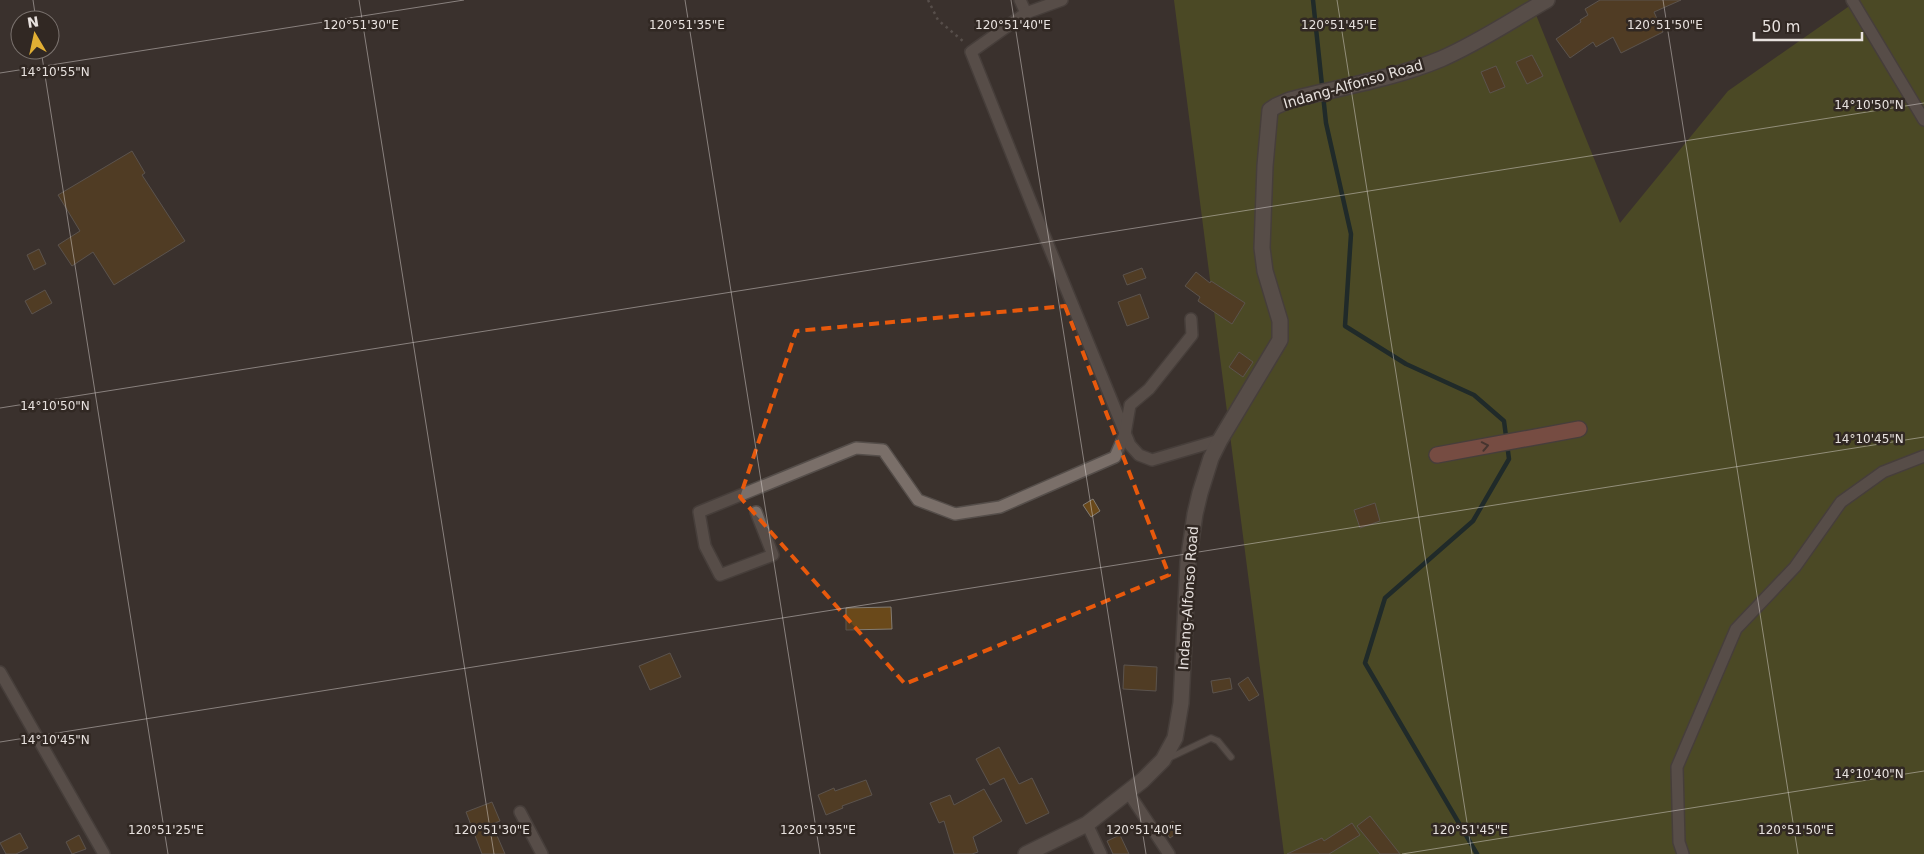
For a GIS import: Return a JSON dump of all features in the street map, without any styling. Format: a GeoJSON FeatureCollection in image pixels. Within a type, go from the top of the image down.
{"type":"FeatureCollection","features":[{"type":"Feature","properties":{"kind":"main road","name":"Indang-Alfonso Road"},"geometry":{"type":"LineString","coordinates":[[1026,854],[1087,824],[1143,780],[1163,760],[1175,738],[1182,703],[1188,562],[1194,514],[1204,476],[1220,440],[1280,340],[1280,321],[1262,259],[1265,166],[1270,128],[1269,113],[1272,108],[1290,100],[1391,76],[1441,58],[1470,44],[1547,0]]}},
{"type":"Feature","properties":{"kind":"main road"},"geometry":{"type":"LineString","coordinates":[[1437,455],[1579,429]]}},
{"type":"Feature","properties":{"kind":"street"},"geometry":{"type":"LineString","coordinates":[[1020,0],[1026,13]]}},
{"type":"Feature","properties":{"kind":"street"},"geometry":{"type":"LineString","coordinates":[[1062,0],[1026,13],[971,52],[1125,434],[1134,450],[1145,458],[1152,460],[1220,440]]}},
{"type":"Feature","properties":{"kind":"street"},"geometry":{"type":"LineString","coordinates":[[1852,0],[1924,120]]}},
{"type":"Feature","properties":{"kind":"street"},"geometry":{"type":"LineString","coordinates":[[756,512],[772,555],[720,575],[705,546],[699,512],[856,448],[884,450],[918,500],[955,514],[1000,507],[1115,457],[1125,434],[1130,405],[1149,389],[1192,335],[1191,319]]}},
{"type":"Feature","properties":{"kind":"street"},"geometry":{"type":"LineString","coordinates":[[1683,854],[1679,842],[1677,767],[1736,628],[1795,567],[1841,502],[1883,472],[1924,456]]}},
{"type":"Feature","properties":{"kind":"street"},"geometry":{"type":"LineString","coordinates":[[0,672],[104,854]]}},
{"type":"Feature","properties":{"kind":"street"},"geometry":{"type":"LineString","coordinates":[[1128,792],[1169,854]]}},
{"type":"Feature","properties":{"kind":"street"},"geometry":{"type":"LineString","coordinates":[[520,812],[542,854]]}},
{"type":"Feature","properties":{"kind":"street"},"geometry":{"type":"LineString","coordinates":[[1087,824],[1101,854]]}},
{"type":"Feature","properties":{"kind":"lane"},"geometry":{"type":"LineString","coordinates":[[1163,760],[1211,738],[1218,741],[1231,757]]}},
{"type":"Feature","properties":{"kind":"path"},"geometry":{"type":"LineString","coordinates":[[928,0],[938,20],[963,40],[971,52]]}},
{"type":"Feature","properties":{"kind":"highlighted area"},"geometry":{"type":"Polygon","coordinates":[[[1065,306],[1169,575],[905,684],[740,497],[796,331],[1065,306]]]}},
{"type":"Feature","properties":{"kind":"green space"},"geometry":{"type":"Polygon","coordinates":[[[1174,0],[1530,0],[1620,223],[1728,91],[1858,0],[1924,0],[1924,854],[1284,854],[1174,0]]]}},
{"type":"Feature","properties":{"kind":"building"},"geometry":{"type":"Polygon","coordinates":[[[1600,0],[1681,0],[1654,12],[1663,32],[1621,53],[1613,37],[1596,47],[1593,42],[1570,58],[1556,39],[1581,22],[1580,20],[1588,15],[1585,9],[1600,0]]]}},
{"type":"Feature","properties":{"kind":"building"},"geometry":{"type":"Polygon","coordinates":[[[1532,55],[1543,76],[1527,84],[1516,62],[1532,55]]]}},
{"type":"Feature","properties":{"kind":"building"},"geometry":{"type":"Polygon","coordinates":[[[1496,66],[1505,87],[1490,93],[1481,72],[1496,66]]]}},
{"type":"Feature","properties":{"kind":"building"},"geometry":{"type":"Polygon","coordinates":[[[132,151],[145,173],[142,175],[185,241],[114,285],[93,252],[72,266],[58,245],[80,231],[58,195],[132,151]]]}},
{"type":"Feature","properties":{"kind":"building"},"geometry":{"type":"Polygon","coordinates":[[[39,249],[46,264],[34,270],[27,255],[39,249]]]}},
{"type":"Feature","properties":{"kind":"building"},"geometry":{"type":"Polygon","coordinates":[[[1142,268],[1146,278],[1127,285],[1123,275],[1142,268]]]}},
{"type":"Feature","properties":{"kind":"building"},"geometry":{"type":"Polygon","coordinates":[[[1196,272],[1210,283],[1211,281],[1245,303],[1232,324],[1198,301],[1200,297],[1185,286],[1196,272]]]}},
{"type":"Feature","properties":{"kind":"building"},"geometry":{"type":"Polygon","coordinates":[[[45,290],[52,303],[32,314],[25,301],[45,290]]]}},
{"type":"Feature","properties":{"kind":"building"},"geometry":{"type":"Polygon","coordinates":[[[1140,294],[1149,318],[1127,326],[1118,302],[1140,294]]]}},
{"type":"Feature","properties":{"kind":"building"},"geometry":{"type":"Polygon","coordinates":[[[1239,352],[1253,362],[1243,377],[1229,367],[1239,352]]]}},
{"type":"Feature","properties":{"kind":"building"},"geometry":{"type":"Polygon","coordinates":[[[1093,499],[1100,511],[1091,517],[1083,505],[1093,499]]]}},
{"type":"Feature","properties":{"kind":"building"},"geometry":{"type":"Polygon","coordinates":[[[1375,503],[1380,521],[1360,528],[1354,510],[1375,503]]]}},
{"type":"Feature","properties":{"kind":"building"},"geometry":{"type":"Polygon","coordinates":[[[891,607],[892,629],[846,630],[846,608],[891,607]]]}},
{"type":"Feature","properties":{"kind":"building"},"geometry":{"type":"Polygon","coordinates":[[[670,653],[681,677],[650,690],[639,666],[670,653]]]}},
{"type":"Feature","properties":{"kind":"building"},"geometry":{"type":"Polygon","coordinates":[[[1124,665],[1157,667],[1156,691],[1123,689],[1124,665]]]}},
{"type":"Feature","properties":{"kind":"building"},"geometry":{"type":"Polygon","coordinates":[[[1248,677],[1259,695],[1249,701],[1238,684],[1248,677]]]}},
{"type":"Feature","properties":{"kind":"building"},"geometry":{"type":"Polygon","coordinates":[[[1230,678],[1232,689],[1213,693],[1211,681],[1230,678]]]}},
{"type":"Feature","properties":{"kind":"building"},"geometry":{"type":"Polygon","coordinates":[[[999,747],[1019,784],[1032,778],[1049,813],[1026,824],[1004,778],[990,785],[976,759],[999,747]]]}},
{"type":"Feature","properties":{"kind":"building"},"geometry":{"type":"Polygon","coordinates":[[[866,780],[872,795],[842,806],[843,808],[826,815],[818,795],[834,788],[835,791],[866,780]]]}},
{"type":"Feature","properties":{"kind":"building"},"geometry":{"type":"Polygon","coordinates":[[[984,789],[1002,821],[973,837],[978,852],[954,854],[944,821],[939,823],[930,803],[950,795],[954,805],[984,789]]]}},
{"type":"Feature","properties":{"kind":"building"},"geometry":{"type":"Polygon","coordinates":[[[492,802],[500,821],[492,824],[505,854],[482,854],[466,812],[492,802]]]}},
{"type":"Feature","properties":{"kind":"building"},"geometry":{"type":"Polygon","coordinates":[[[1370,816],[1400,854],[1380,854],[1357,826],[1370,816]]]}},
{"type":"Feature","properties":{"kind":"building"},"geometry":{"type":"Polygon","coordinates":[[[1173,821],[1180,831],[1170,838],[1163,828],[1173,821]]]}},
{"type":"Feature","properties":{"kind":"building"},"geometry":{"type":"Polygon","coordinates":[[[1352,823],[1360,835],[1329,854],[1287,854],[1322,838],[1324,841],[1352,823]]]}},
{"type":"Feature","properties":{"kind":"building"},"geometry":{"type":"Polygon","coordinates":[[[20,833],[28,848],[16,854],[6,854],[0,843],[20,833]]]}},
{"type":"Feature","properties":{"kind":"building"},"geometry":{"type":"Polygon","coordinates":[[[79,835],[86,849],[72,854],[66,842],[79,835]]]}},
{"type":"Feature","properties":{"kind":"building"},"geometry":{"type":"Polygon","coordinates":[[[1120,835],[1129,854],[1113,854],[1107,841],[1120,835]]]}},
{"type":"Feature","properties":{"kind":"waterway"},"geometry":{"type":"LineString","coordinates":[[1313,0],[1326,123],[1351,234],[1345,326],[1406,364],[1474,395],[1504,421],[1509,459],[1473,521],[1385,598],[1365,663],[1477,854]]}}]}
